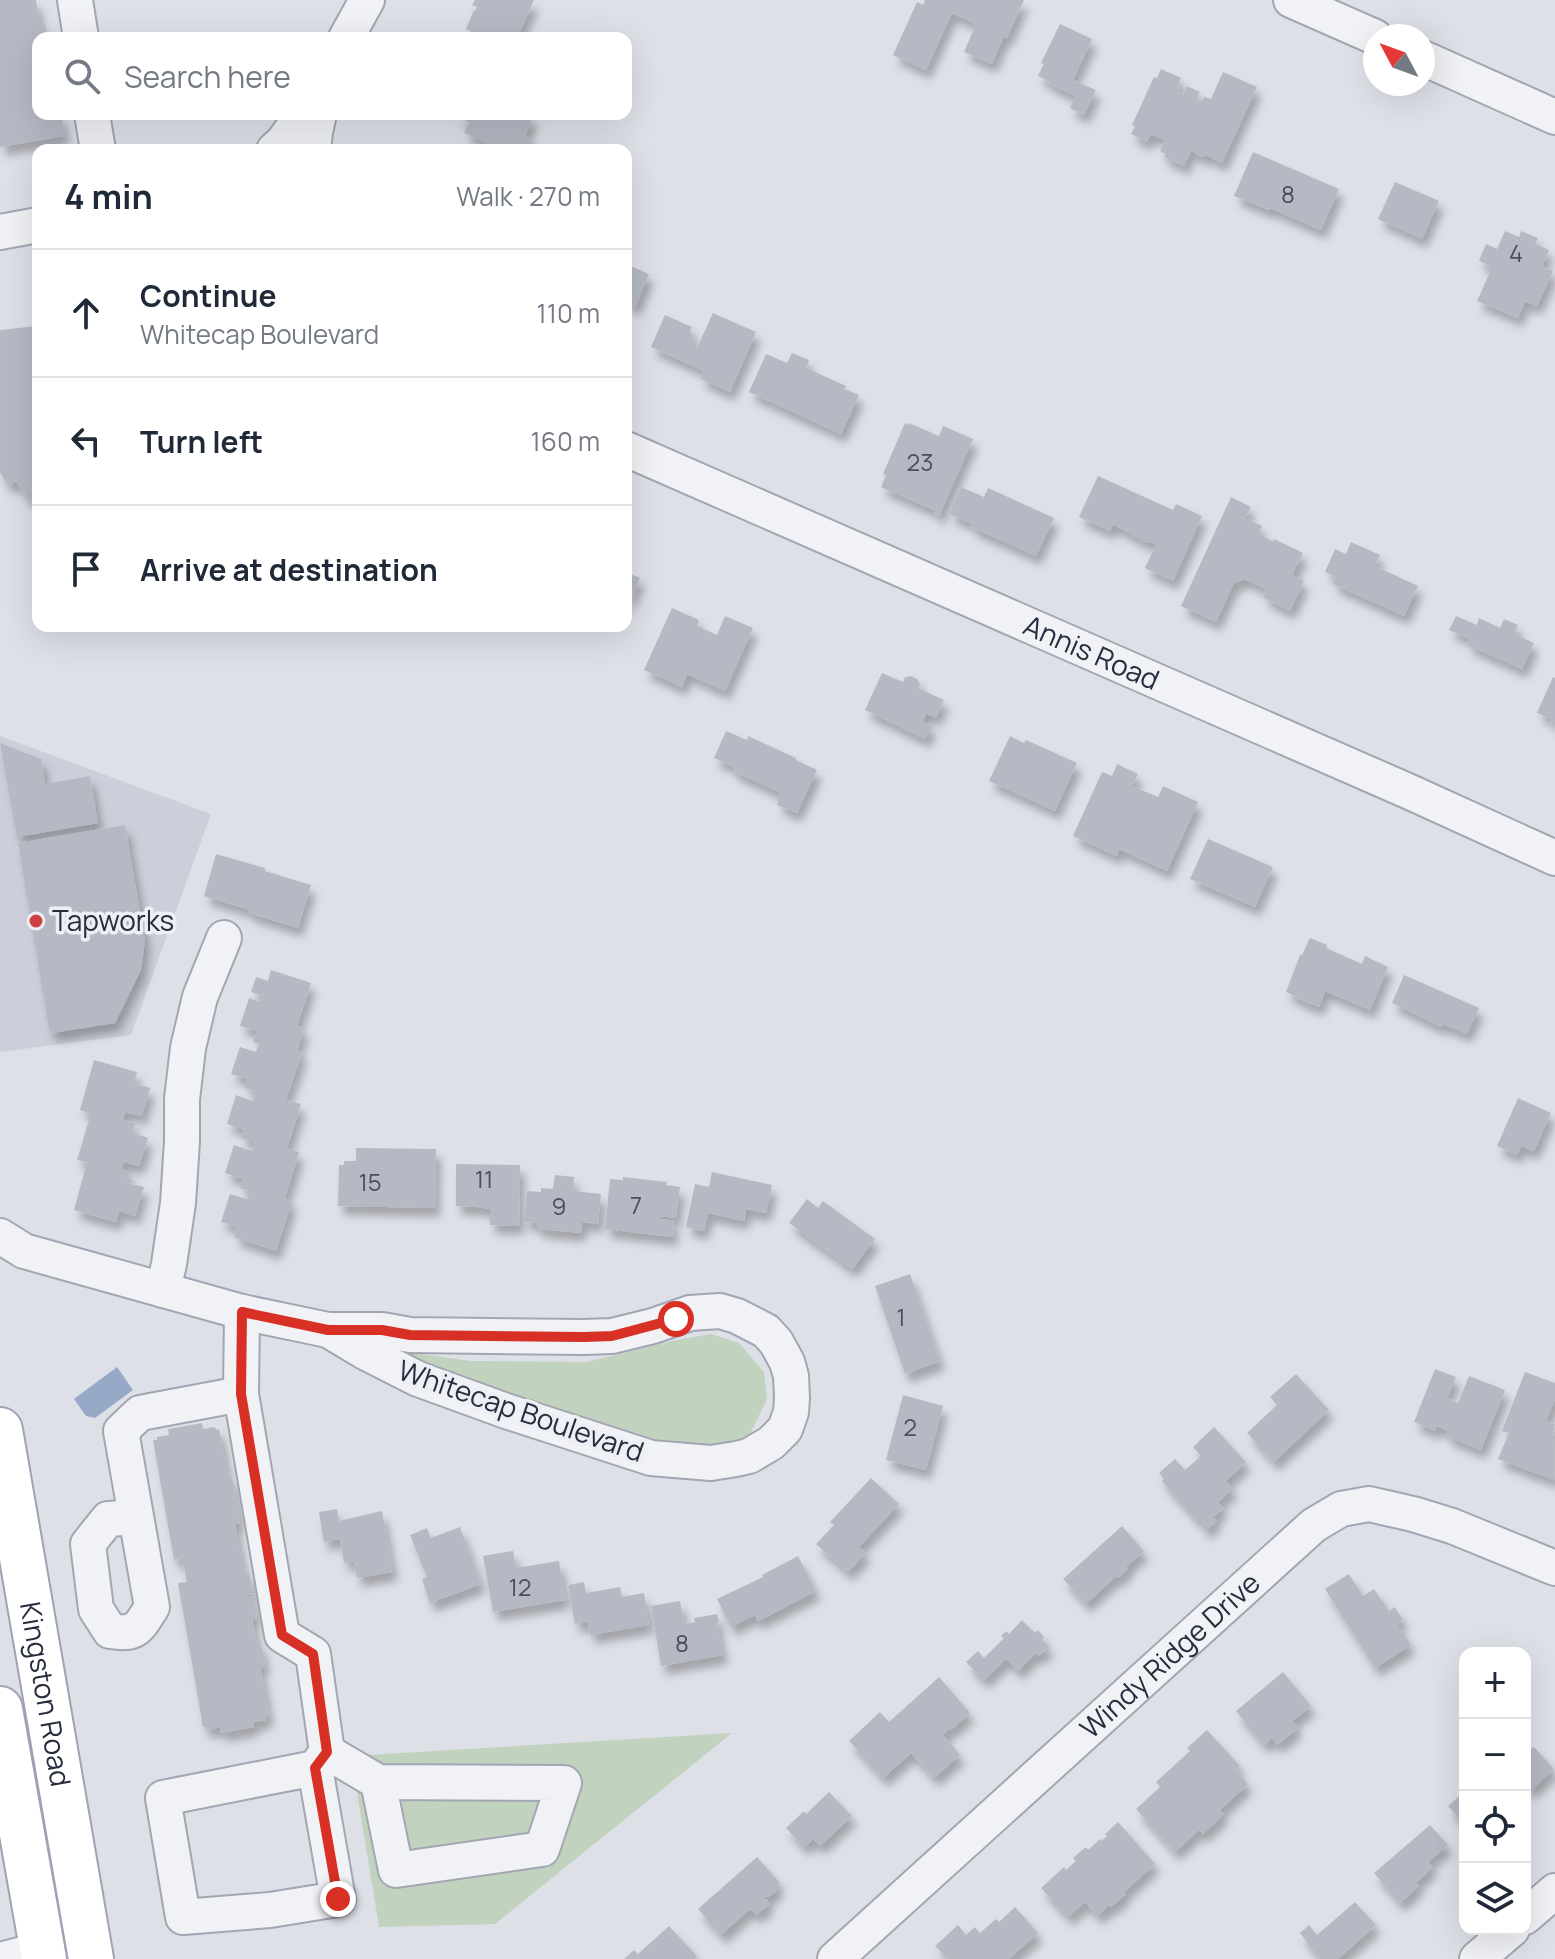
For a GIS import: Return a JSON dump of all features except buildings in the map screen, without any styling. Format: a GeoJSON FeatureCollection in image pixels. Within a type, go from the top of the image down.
{"type":"FeatureCollection","features":[{"type":"Feature","properties":{"kind":"main road","name":"Kingston Road"},"geometry":{"type":"LineString","coordinates":[[0,1430],[91,1959]]}},
{"type":"Feature","properties":{"kind":"main road","name":"Kingston Road"},"geometry":{"type":"LineString","coordinates":[[0,1709],[30,1956]]}},
{"type":"Feature","properties":{"kind":"street"},"geometry":{"type":"LineString","coordinates":[[75,0],[80,32]]}},
{"type":"Feature","properties":{"kind":"street"},"geometry":{"type":"LineString","coordinates":[[349,32],[367,0]]}},
{"type":"Feature","properties":{"kind":"street"},"geometry":{"type":"LineString","coordinates":[[1291,0],[1363,32]]}},
{"type":"Feature","properties":{"kind":"street"},"geometry":{"type":"LineString","coordinates":[[1435,63],[1555,117]]}},
{"type":"Feature","properties":{"kind":"street"},"geometry":{"type":"LineString","coordinates":[[93,120],[97,144]]}},
{"type":"Feature","properties":{"kind":"street"},"geometry":{"type":"LineString","coordinates":[[281,144],[299,120]]}},
{"type":"Feature","properties":{"kind":"street"},"geometry":{"type":"LineString","coordinates":[[314,144],[318,120]]}},
{"type":"Feature","properties":{"kind":"street"},"geometry":{"type":"LineString","coordinates":[[0,232],[32,226]]}},
{"type":"Feature","properties":{"kind":"street","name":"Annis Road"},"geometry":{"type":"LineString","coordinates":[[632,452],[1555,858]]}},
{"type":"Feature","properties":{"kind":"street"},"geometry":{"type":"LineString","coordinates":[[163,1290],[178,1203],[186,1058],[200,997],[224,938]]}},
{"type":"Feature","properties":{"kind":"street","name":"Whitecap Boulevard"},"geometry":{"type":"LineString","coordinates":[[0,1236],[24,1251],[242,1312],[328,1330],[382,1330],[410,1335],[598,1337],[653,1326],[690,1313],[720,1311],[766,1331],[776,1342],[791,1376],[791,1412],[785,1429],[771,1443],[749,1456],[711,1463],[651,1458],[418,1379],[328,1330]]}},
{"type":"Feature","properties":{"kind":"street"},"geometry":{"type":"LineString","coordinates":[[242,1312],[241,1394],[282,1635],[313,1654],[321,1760],[338,1899],[270,1910],[183,1917],[163,1798],[321,1760],[378,1782],[564,1783],[542,1849],[396,1870],[378,1782]]}},
{"type":"Feature","properties":{"kind":"street"},"geometry":{"type":"LineString","coordinates":[[136,1517],[121,1431],[140,1413],[241,1394]]}},
{"type":"Feature","properties":{"kind":"street","name":"Windy Ridge Drive"},"geometry":{"type":"LineString","coordinates":[[835,1959],[1314,1525],[1341,1509],[1369,1504],[1413,1514],[1452,1526],[1555,1568]]}},
{"type":"Feature","properties":{"kind":"street"},"geometry":{"type":"LineString","coordinates":[[1531,1912],[1555,1891]]}},
{"type":"Feature","properties":{"kind":"street"},"geometry":{"type":"LineString","coordinates":[[1477,1959],[1505,1935]]}},
{"type":"Feature","properties":{"kind":"shaded area"},"geometry":{"type":"Polygon","coordinates":[[[0,736],[211,814],[131,1035],[0,1052],[0,736]]]}},
{"type":"Feature","properties":{"kind":"green space"},"geometry":{"type":"Polygon","coordinates":[[[711,1334],[739,1343],[764,1372],[767,1399],[747,1440],[707,1456],[391,1360],[360,1346],[471,1361],[587,1362],[711,1334]]]}},
{"type":"Feature","properties":{"kind":"green space"},"geometry":{"type":"Polygon","coordinates":[[[732,1733],[495,1924],[379,1927],[351,1756],[732,1733]]]}},
{"type":"Feature","properties":{"kind":"water"},"geometry":{"type":"Polygon","coordinates":[[[117,1367],[133,1390],[95,1418],[86,1416],[74,1399],[117,1367]]]}},
{"type":"Feature","properties":{"kind":"place","name":"Tapworks"},"geometry":{"type":"Point","coordinates":[36,921]}},
{"type":"Feature","properties":{"kind":"route"},"geometry":{"type":"LineString","coordinates":[[338,1899],[315,1768],[327,1752],[313,1654],[282,1635],[241,1394],[242,1312],[328,1330],[382,1330],[410,1335],[612,1336],[676,1319]]}}]}
